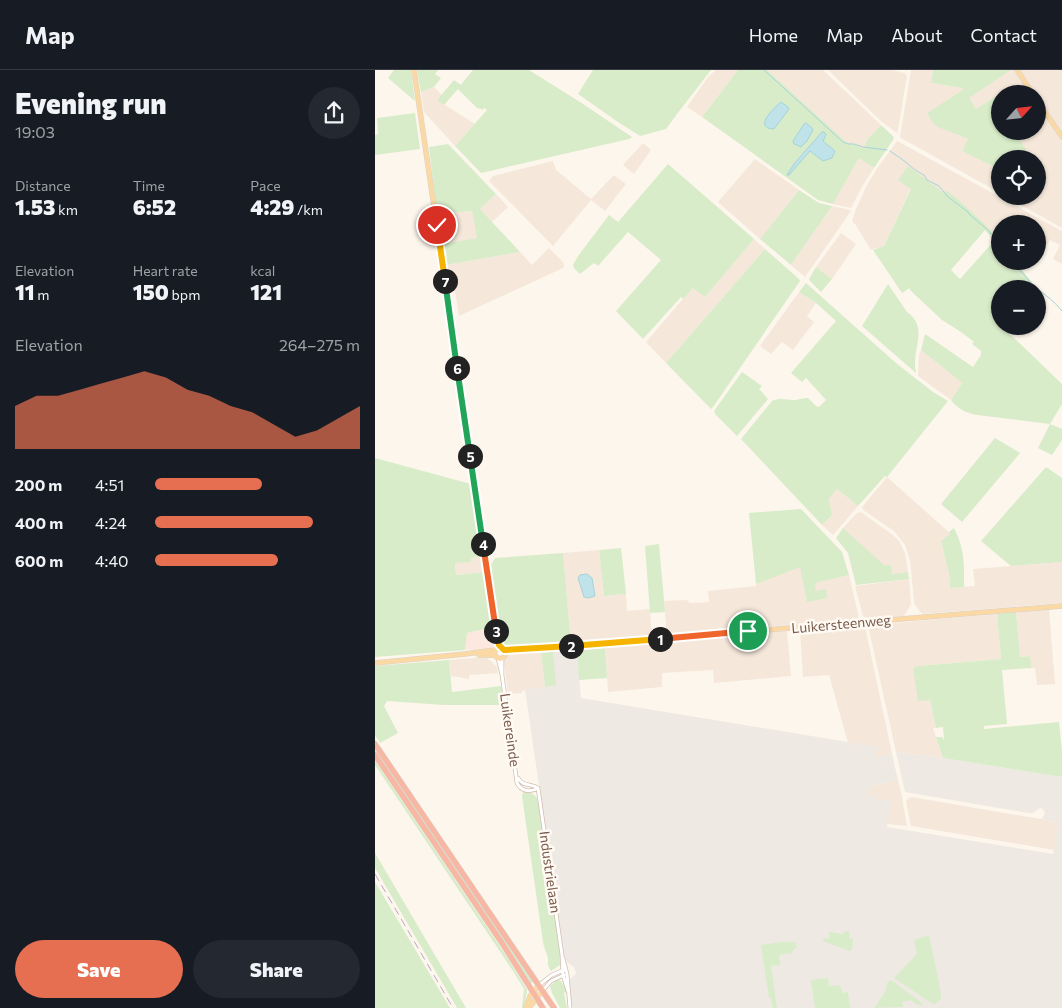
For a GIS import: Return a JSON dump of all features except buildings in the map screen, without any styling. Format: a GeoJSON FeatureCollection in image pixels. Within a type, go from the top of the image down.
{"type":"FeatureCollection","features":[{"type":"Feature","properties":{"kind":"highway"},"geometry":{"type":"LineString","coordinates":[[375,744],[554,1008]]}},
{"type":"Feature","properties":{"kind":"highway"},"geometry":{"type":"LineString","coordinates":[[375,755],[502,943],[543,1008]]}},
{"type":"Feature","properties":{"kind":"main road"},"geometry":{"type":"LineString","coordinates":[[414,70],[500,653]]}},
{"type":"Feature","properties":{"kind":"main road"},"geometry":{"type":"LineString","coordinates":[[1017,70],[1027,85]]}},
{"type":"Feature","properties":{"kind":"main road"},"geometry":{"type":"LineString","coordinates":[[1046,113],[1062,137]]}},
{"type":"Feature","properties":{"kind":"main road","name":"Luikersteenweg"},"geometry":{"type":"LineString","coordinates":[[375,662],[1062,606]]}},
{"type":"Feature","properties":{"kind":"main road"},"geometry":{"type":"LineString","coordinates":[[527,1008],[530,996],[541,988]]}},
{"type":"Feature","properties":{"kind":"main road"},"geometry":{"type":"LineString","coordinates":[[527,1008],[536,998],[541,988]]}},
{"type":"Feature","properties":{"kind":"street","name":"Luikereinde"},"geometry":{"type":"LineString","coordinates":[[500,653],[517,776],[523,785],[534,785],[538,788]]}},
{"type":"Feature","properties":{"kind":"street","name":"Industrielaan"},"geometry":{"type":"LineString","coordinates":[[538,788],[570,1008]]}},
{"type":"Feature","properties":{"kind":"street"},"geometry":{"type":"LineString","coordinates":[[541,988],[553,977],[565,972]]}},
{"type":"Feature","properties":{"kind":"shaded area"},"geometry":{"type":"Polygon","coordinates":[[[716,70],[738,70],[702,117],[687,107],[708,77],[716,70]]]}},
{"type":"Feature","properties":{"kind":"shaded area"},"geometry":{"type":"Polygon","coordinates":[[[767,70],[823,70],[881,125],[867,140],[864,148],[846,143],[767,70]]]}},
{"type":"Feature","properties":{"kind":"shaded area"},"geometry":{"type":"Polygon","coordinates":[[[828,70],[891,70],[905,73],[907,76],[897,133],[882,122],[828,70]]]}},
{"type":"Feature","properties":{"kind":"shaded area"},"geometry":{"type":"Polygon","coordinates":[[[911,70],[933,70],[931,83],[962,88],[964,90],[927,114],[938,126],[968,139],[962,151],[991,166],[991,188],[901,138],[911,70]]]}},
{"type":"Feature","properties":{"kind":"shaded area"},"geometry":{"type":"Polygon","coordinates":[[[1011,70],[1014,70],[1024,85],[991,85],[991,99],[976,109],[968,98],[1011,70]]]}},
{"type":"Feature","properties":{"kind":"shaded area"},"geometry":{"type":"Polygon","coordinates":[[[1020,70],[1062,70],[1062,133],[1046,108],[1046,85],[1030,85],[1020,70]]]}},
{"type":"Feature","properties":{"kind":"shaded area"},"geometry":{"type":"Polygon","coordinates":[[[434,87],[442,95],[437,99],[475,124],[455,146],[424,112],[421,92],[434,87]]]}},
{"type":"Feature","properties":{"kind":"shaded area"},"geometry":{"type":"Polygon","coordinates":[[[1046,117],[1062,142],[1062,228],[1046,219],[1046,215],[1039,215],[1021,205],[1046,205],[1046,150],[1025,150],[1020,140],[1046,140],[1046,117]]]}},
{"type":"Feature","properties":{"kind":"shaded area"},"geometry":{"type":"Polygon","coordinates":[[[897,141],[991,192],[991,205],[1014,205],[1033,215],[991,215],[991,231],[908,166],[911,188],[884,246],[871,250],[852,221],[866,187],[897,141]]]}},
{"type":"Feature","properties":{"kind":"shaded area"},"geometry":{"type":"Polygon","coordinates":[[[643,143],[651,150],[634,174],[623,165],[643,143]]]}},
{"type":"Feature","properties":{"kind":"shaded area"},"geometry":{"type":"Polygon","coordinates":[[[859,158],[874,168],[851,208],[833,204],[859,158]]]}},
{"type":"Feature","properties":{"kind":"shaded area"},"geometry":{"type":"Polygon","coordinates":[[[755,159],[799,190],[760,239],[718,202],[755,159]]]}},
{"type":"Feature","properties":{"kind":"shaded area"},"geometry":{"type":"Polygon","coordinates":[[[553,161],[556,170],[591,199],[614,175],[626,184],[605,211],[591,200],[553,246],[489,181],[493,176],[553,161]]]}},
{"type":"Feature","properties":{"kind":"shaded area"},"geometry":{"type":"Polygon","coordinates":[[[496,194],[508,207],[492,222],[480,209],[496,194]]]}},
{"type":"Feature","properties":{"kind":"shaded area"},"geometry":{"type":"Polygon","coordinates":[[[832,206],[851,211],[805,277],[791,265],[832,206]]]}},
{"type":"Feature","properties":{"kind":"shaded area"},"geometry":{"type":"Polygon","coordinates":[[[472,211],[478,238],[443,244],[437,214],[472,211]]]}},
{"type":"Feature","properties":{"kind":"shaded area"},"geometry":{"type":"Polygon","coordinates":[[[1046,222],[1062,231],[1062,264],[1053,259],[1060,245],[1050,240],[1046,246],[1046,222]]]}},
{"type":"Feature","properties":{"kind":"shaded area"},"geometry":{"type":"Polygon","coordinates":[[[841,233],[856,244],[832,279],[816,267],[841,233]]]}},
{"type":"Feature","properties":{"kind":"shaded area"},"geometry":{"type":"Polygon","coordinates":[[[754,239],[765,249],[666,363],[646,342],[693,287],[705,297],[754,239]]]}},
{"type":"Feature","properties":{"kind":"shaded area"},"geometry":{"type":"Polygon","coordinates":[[[549,248],[563,262],[563,268],[459,316],[454,285],[448,285],[446,265],[520,252],[532,265],[549,248]]]}},
{"type":"Feature","properties":{"kind":"shaded area"},"geometry":{"type":"Polygon","coordinates":[[[799,292],[816,303],[807,316],[814,322],[793,350],[782,342],[771,354],[760,346],[799,292]]]}},
{"type":"Feature","properties":{"kind":"shaded area"},"geometry":{"type":"Polygon","coordinates":[[[921,350],[962,383],[951,400],[918,376],[921,350]]]}},
{"type":"Feature","properties":{"kind":"shaded area"},"geometry":{"type":"Polygon","coordinates":[[[887,477],[951,534],[941,542],[949,574],[950,588],[975,586],[973,569],[1062,562],[1062,603],[922,614],[914,601],[910,560],[905,545],[894,531],[863,510],[862,507],[887,477]]]}},
{"type":"Feature","properties":{"kind":"shaded area"},"geometry":{"type":"Polygon","coordinates":[[[837,489],[858,506],[833,535],[822,525],[832,515],[829,499],[837,489]]]}},
{"type":"Feature","properties":{"kind":"shaded area"},"geometry":{"type":"Polygon","coordinates":[[[861,512],[899,541],[905,553],[908,572],[892,574],[843,528],[857,513],[861,512]]]}},
{"type":"Feature","properties":{"kind":"shaded area"},"geometry":{"type":"Polygon","coordinates":[[[599,550],[604,596],[626,594],[627,611],[650,609],[652,637],[571,644],[563,553],[599,550]]]}},
{"type":"Feature","properties":{"kind":"shaded area"},"geometry":{"type":"Polygon","coordinates":[[[481,557],[484,572],[456,575],[455,563],[471,562],[471,558],[481,557]]]}},
{"type":"Feature","properties":{"kind":"shaded area"},"geometry":{"type":"Polygon","coordinates":[[[800,566],[808,601],[816,591],[814,583],[849,575],[859,618],[854,620],[667,635],[664,601],[687,600],[690,603],[709,602],[708,591],[756,586],[756,584],[800,566]]]}},
{"type":"Feature","properties":{"kind":"shaded area"},"geometry":{"type":"Polygon","coordinates":[[[909,579],[911,604],[904,616],[871,619],[863,616],[855,586],[909,579]]]}},
{"type":"Feature","properties":{"kind":"shaded area"},"geometry":{"type":"Polygon","coordinates":[[[1049,609],[1055,684],[1037,685],[1035,668],[1032,668],[1030,656],[1020,657],[1016,612],[1049,609]]]}},
{"type":"Feature","properties":{"kind":"shaded area"},"geometry":{"type":"Polygon","coordinates":[[[997,614],[1001,659],[913,668],[930,700],[936,728],[933,728],[943,758],[896,752],[869,630],[870,625],[997,614]]]}},
{"type":"Feature","properties":{"kind":"shaded area"},"geometry":{"type":"Polygon","coordinates":[[[864,624],[892,754],[874,758],[877,747],[848,743],[829,675],[803,677],[800,630],[864,624]]]}},
{"type":"Feature","properties":{"kind":"shaded area"},"geometry":{"type":"Polygon","coordinates":[[[492,627],[494,646],[491,649],[465,650],[467,633],[492,627]]]}},
{"type":"Feature","properties":{"kind":"shaded area"},"geometry":{"type":"Polygon","coordinates":[[[787,630],[791,676],[714,683],[713,670],[662,673],[662,687],[608,692],[605,645],[787,630]]]}},
{"type":"Feature","properties":{"kind":"shaded area"},"geometry":{"type":"Polygon","coordinates":[[[577,648],[581,698],[878,747],[874,758],[892,754],[898,780],[869,787],[867,796],[876,796],[876,799],[891,801],[887,827],[1053,854],[1058,822],[1042,819],[1045,813],[1043,809],[1040,808],[1033,813],[1028,813],[905,792],[896,752],[1062,777],[1062,1008],[572,1008],[569,983],[570,979],[576,974],[574,967],[568,963],[564,955],[525,690],[555,685],[553,650],[577,648]]]}},
{"type":"Feature","properties":{"kind":"shaded area"},"geometry":{"type":"Polygon","coordinates":[[[541,651],[545,687],[522,691],[522,693],[508,694],[505,658],[513,654],[541,651]]]}},
{"type":"Feature","properties":{"kind":"shaded area"},"geometry":{"type":"Polygon","coordinates":[[[486,657],[497,667],[498,673],[469,675],[469,679],[451,676],[449,660],[486,657]]]}},
{"type":"Feature","properties":{"kind":"shaded area"},"geometry":{"type":"Polygon","coordinates":[[[898,780],[907,826],[887,824],[891,802],[875,799],[876,796],[867,796],[869,787],[898,780]]]}},
{"type":"Feature","properties":{"kind":"shaded area"},"geometry":{"type":"Polygon","coordinates":[[[912,797],[1058,822],[1054,850],[911,826],[906,802],[908,798],[912,797]]]}},
{"type":"Feature","properties":{"kind":"green space"},"geometry":{"type":"Polygon","coordinates":[[[394,70],[411,70],[415,101],[388,78],[394,70]]]}},
{"type":"Feature","properties":{"kind":"green space"},"geometry":{"type":"Polygon","coordinates":[[[417,70],[438,70],[435,74],[441,78],[434,87],[421,92],[417,70]]]}},
{"type":"Feature","properties":{"kind":"green space"},"geometry":{"type":"Polygon","coordinates":[[[473,70],[529,70],[632,137],[481,173],[455,146],[487,110],[484,108],[482,110],[478,109],[458,89],[444,105],[437,100],[454,80],[461,85],[473,70]]]}},
{"type":"Feature","properties":{"kind":"green space"},"geometry":{"type":"Polygon","coordinates":[[[593,70],[711,70],[666,129],[640,136],[578,94],[593,70]]]}},
{"type":"Feature","properties":{"kind":"green space"},"geometry":{"type":"Polygon","coordinates":[[[738,70],[767,70],[846,142],[864,148],[867,140],[881,125],[894,137],[893,140],[874,168],[859,158],[833,204],[818,200],[702,117],[738,70]]]}},
{"type":"Feature","properties":{"kind":"green space"},"geometry":{"type":"Polygon","coordinates":[[[933,70],[1011,70],[969,98],[976,109],[991,99],[991,140],[1020,140],[1026,150],[991,150],[991,166],[962,151],[968,139],[938,127],[927,113],[963,90],[962,88],[931,83],[933,70]]]}},
{"type":"Feature","properties":{"kind":"green space"},"geometry":{"type":"Polygon","coordinates":[[[415,113],[420,149],[375,155],[375,135],[378,134],[377,118],[415,113]]]}},
{"type":"Feature","properties":{"kind":"green space"},"geometry":{"type":"Polygon","coordinates":[[[448,144],[496,194],[480,209],[520,252],[446,265],[443,244],[477,238],[472,211],[437,214],[429,147],[448,144]]]}},
{"type":"Feature","properties":{"kind":"green space"},"geometry":{"type":"Polygon","coordinates":[[[668,164],[754,239],[705,297],[693,288],[683,299],[681,297],[643,339],[616,311],[661,260],[628,232],[598,266],[594,263],[580,274],[573,265],[609,215],[618,222],[668,164]]]}},
{"type":"Feature","properties":{"kind":"green space"},"geometry":{"type":"Polygon","coordinates":[[[908,166],[944,193],[946,190],[975,214],[991,231],[991,237],[985,230],[951,270],[960,279],[991,244],[991,270],[1022,270],[1030,280],[991,280],[991,335],[1011,335],[1062,384],[1062,404],[1050,424],[973,414],[959,408],[951,400],[962,383],[921,350],[925,334],[973,367],[981,355],[981,351],[972,344],[974,342],[942,320],[910,288],[902,293],[873,250],[884,246],[911,189],[898,180],[908,166]]]}},
{"type":"Feature","properties":{"kind":"green space"},"geometry":{"type":"Polygon","coordinates":[[[799,190],[819,203],[832,206],[791,265],[760,239],[799,190]]]}},
{"type":"Feature","properties":{"kind":"green space"},"geometry":{"type":"Polygon","coordinates":[[[765,249],[800,281],[711,409],[666,363],[765,249]]]}},
{"type":"Feature","properties":{"kind":"green space"},"geometry":{"type":"Polygon","coordinates":[[[816,267],[832,279],[821,292],[809,279],[816,267]]]}},
{"type":"Feature","properties":{"kind":"green space"},"geometry":{"type":"Polygon","coordinates":[[[806,283],[896,363],[933,392],[948,401],[887,477],[885,476],[858,506],[837,489],[829,499],[832,515],[822,525],[741,439],[772,401],[808,398],[819,407],[826,400],[806,378],[802,382],[791,373],[836,321],[816,303],[799,292],[806,283]]]}},
{"type":"Feature","properties":{"kind":"green space"},"geometry":{"type":"Polygon","coordinates":[[[888,284],[907,312],[913,317],[918,328],[919,335],[915,361],[916,373],[862,326],[888,284]]]}},
{"type":"Feature","properties":{"kind":"green space"},"geometry":{"type":"Polygon","coordinates":[[[742,372],[762,386],[759,389],[768,399],[737,436],[714,411],[742,372]]]}},
{"type":"Feature","properties":{"kind":"green space"},"geometry":{"type":"Polygon","coordinates":[[[1050,424],[1062,429],[1062,440],[1052,455],[1038,448],[1050,424]]]}},
{"type":"Feature","properties":{"kind":"green space"},"geometry":{"type":"Polygon","coordinates":[[[995,438],[1020,453],[962,522],[941,504],[995,438]]]}},
{"type":"Feature","properties":{"kind":"green space"},"geometry":{"type":"Polygon","coordinates":[[[375,458],[471,484],[481,557],[471,558],[471,562],[455,563],[456,575],[484,572],[492,627],[467,633],[465,650],[375,657],[375,458]]]}},
{"type":"Feature","properties":{"kind":"green space"},"geometry":{"type":"Polygon","coordinates":[[[1046,467],[1062,478],[1062,562],[1011,566],[981,541],[1046,467]]]}},
{"type":"Feature","properties":{"kind":"green space"},"geometry":{"type":"Polygon","coordinates":[[[801,509],[842,552],[849,575],[815,583],[816,591],[826,589],[827,598],[807,602],[800,567],[756,584],[749,513],[801,509]]]}},
{"type":"Feature","properties":{"kind":"green space"},"geometry":{"type":"Polygon","coordinates":[[[843,528],[884,565],[891,565],[892,574],[908,572],[909,579],[856,585],[848,553],[836,538],[843,528]]]}},
{"type":"Feature","properties":{"kind":"green space"},"geometry":{"type":"Polygon","coordinates":[[[954,528],[962,550],[964,587],[950,588],[949,574],[941,541],[954,528]]]}},
{"type":"Feature","properties":{"kind":"green space"},"geometry":{"type":"Polygon","coordinates":[[[659,544],[665,612],[650,613],[645,546],[659,544]]]}},
{"type":"Feature","properties":{"kind":"green space"},"geometry":{"type":"Polygon","coordinates":[[[621,548],[626,594],[604,596],[599,550],[621,548]]]}},
{"type":"Feature","properties":{"kind":"green space"},"geometry":{"type":"Polygon","coordinates":[[[563,553],[571,644],[506,647],[502,645],[499,639],[489,568],[495,558],[563,553]]]}},
{"type":"Feature","properties":{"kind":"green space"},"geometry":{"type":"Polygon","coordinates":[[[1016,612],[1020,657],[1030,656],[1032,668],[1002,670],[1007,724],[984,726],[984,729],[1059,722],[1062,777],[943,758],[936,737],[942,737],[944,740],[943,727],[936,728],[930,700],[918,701],[913,668],[1001,659],[997,614],[1016,612]]]}},
{"type":"Feature","properties":{"kind":"green space"},"geometry":{"type":"Polygon","coordinates":[[[605,645],[607,678],[579,680],[577,648],[605,645]]]}},
{"type":"Feature","properties":{"kind":"green space"},"geometry":{"type":"Polygon","coordinates":[[[553,650],[556,685],[545,687],[541,651],[553,650]]]}},
{"type":"Feature","properties":{"kind":"green space"},"geometry":{"type":"Polygon","coordinates":[[[449,660],[452,692],[501,686],[504,705],[444,705],[387,701],[384,706],[398,733],[380,743],[375,735],[375,666],[449,660]]]}},
{"type":"Feature","properties":{"kind":"green space"},"geometry":{"type":"Polygon","coordinates":[[[375,746],[534,980],[531,984],[375,751],[375,746]]]}},
{"type":"Feature","properties":{"kind":"green space"},"geometry":{"type":"Polygon","coordinates":[[[375,761],[507,957],[527,990],[524,1008],[522,1008],[524,989],[515,974],[375,765],[375,761]]]}},
{"type":"Feature","properties":{"kind":"green space"},"geometry":{"type":"Polygon","coordinates":[[[526,791],[536,797],[540,809],[561,958],[560,965],[551,971],[548,966],[548,957],[543,942],[522,796],[523,792],[526,791]]]}},
{"type":"Feature","properties":{"kind":"green space"},"geometry":{"type":"Polygon","coordinates":[[[375,853],[466,1008],[457,1008],[375,868],[375,853]]]}},
{"type":"Feature","properties":{"kind":"green space"},"geometry":{"type":"Polygon","coordinates":[[[375,882],[450,1008],[375,1008],[375,882]]]}},
{"type":"Feature","properties":{"kind":"green space"},"geometry":{"type":"Polygon","coordinates":[[[844,931],[850,932],[849,938],[853,939],[850,951],[825,942],[822,938],[829,939],[829,932],[843,934],[844,931]]]}},
{"type":"Feature","properties":{"kind":"green space"},"geometry":{"type":"Polygon","coordinates":[[[929,935],[941,993],[941,999],[935,1004],[894,978],[917,954],[914,940],[929,935]]]}},
{"type":"Feature","properties":{"kind":"green space"},"geometry":{"type":"Polygon","coordinates":[[[795,942],[797,948],[790,955],[788,953],[780,955],[781,965],[771,966],[777,1008],[773,1008],[771,998],[769,998],[761,945],[795,942]]]}},
{"type":"Feature","properties":{"kind":"green space"},"geometry":{"type":"Polygon","coordinates":[[[828,978],[829,986],[840,985],[843,993],[848,992],[850,1008],[815,1008],[811,980],[828,978]]]}},
{"type":"Feature","properties":{"kind":"green space"},"geometry":{"type":"Polygon","coordinates":[[[557,980],[561,981],[565,988],[567,1008],[560,1008],[552,993],[550,986],[557,980]]]}},
{"type":"Feature","properties":{"kind":"green space"},"geometry":{"type":"Polygon","coordinates":[[[891,980],[923,1005],[918,1005],[910,1000],[902,1002],[903,1007],[874,1008],[885,992],[887,983],[891,980]]]}},
{"type":"Feature","properties":{"kind":"water"},"geometry":{"type":"Polygon","coordinates":[[[781,102],[789,109],[774,129],[768,128],[765,125],[767,117],[781,102]]]}},
{"type":"Feature","properties":{"kind":"water"},"geometry":{"type":"Polygon","coordinates":[[[806,123],[813,130],[801,147],[794,144],[793,141],[806,123]]]}},
{"type":"Feature","properties":{"kind":"water"},"geometry":{"type":"Polygon","coordinates":[[[822,132],[826,135],[823,141],[835,151],[832,158],[823,161],[810,151],[787,175],[794,164],[822,132]]]}},
{"type":"Feature","properties":{"kind":"water"},"geometry":{"type":"Polygon","coordinates":[[[587,574],[592,578],[595,596],[588,598],[584,597],[578,578],[580,575],[587,574]]]}},
{"type":"Feature","properties":{"kind":"waterway"},"geometry":{"type":"LineString","coordinates":[[764,70],[843,142],[887,150]]}},
{"type":"Feature","properties":{"kind":"waterway"},"geometry":{"type":"LineString","coordinates":[[890,151],[924,175],[927,180],[939,186],[947,196],[991,234]]}},
{"type":"Feature","properties":{"kind":"waterway"},"geometry":{"type":"LineString","coordinates":[[1020,270],[1029,280]]}},
{"type":"Feature","properties":{"kind":"waterway"},"geometry":{"type":"LineString","coordinates":[[1046,296],[1062,311]]}},
{"type":"Feature","properties":{"kind":"railway"},"geometry":{"type":"LineString","coordinates":[[375,874],[453,1008]]}},
{"type":"Feature","properties":{"kind":"route"},"geometry":{"type":"LineString","coordinates":[[437,225],[496,636],[501,647],[504,650],[529,649],[748,631]]}}]}
